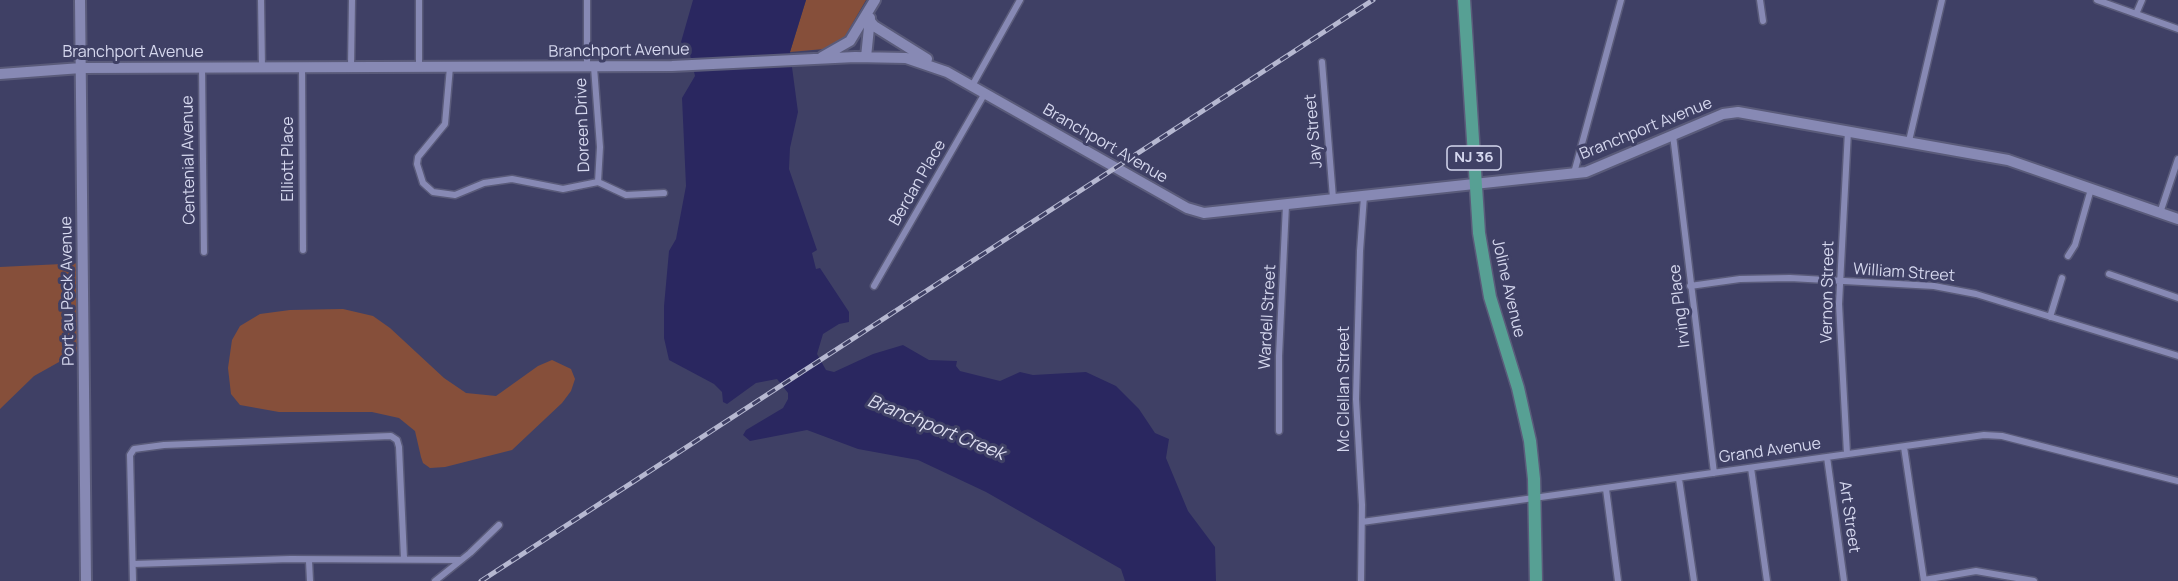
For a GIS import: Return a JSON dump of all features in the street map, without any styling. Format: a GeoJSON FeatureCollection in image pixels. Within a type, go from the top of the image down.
{"type":"FeatureCollection","features":[{"type":"Feature","properties":{"kind":"main road","name":"Joline Avenue"},"geometry":{"type":"LineString","coordinates":[[1464,0],[1476,185],[1484,268],[1525,418],[1533,462],[1536,581]]}},
{"type":"Feature","properties":{"kind":"street","name":"Port au Peck Avenue"},"geometry":{"type":"LineString","coordinates":[[80,0],[86,581]]}},
{"type":"Feature","properties":{"kind":"street"},"geometry":{"type":"LineString","coordinates":[[261,0],[262,68]]}},
{"type":"Feature","properties":{"kind":"street"},"geometry":{"type":"LineString","coordinates":[[351,68],[352,0]]}},
{"type":"Feature","properties":{"kind":"street"},"geometry":{"type":"LineString","coordinates":[[418,66],[419,0]]}},
{"type":"Feature","properties":{"kind":"street","name":"Doreen Drive"},"geometry":{"type":"LineString","coordinates":[[587,0],[590,67],[600,154],[598,182]]}},
{"type":"Feature","properties":{"kind":"street"},"geometry":{"type":"LineString","coordinates":[[866,57],[869,20],[875,0]]}},
{"type":"Feature","properties":{"kind":"street"},"geometry":{"type":"LineString","coordinates":[[811,60],[831,54],[849,42],[863,24],[875,0]]}},
{"type":"Feature","properties":{"kind":"street"},"geometry":{"type":"LineString","coordinates":[[972,86],[1020,0]]}},
{"type":"Feature","properties":{"kind":"street"},"geometry":{"type":"LineString","coordinates":[[1574,173],[1621,0]]}},
{"type":"Feature","properties":{"kind":"street"},"geometry":{"type":"LineString","coordinates":[[1760,0],[1762,21]]}},
{"type":"Feature","properties":{"kind":"street"},"geometry":{"type":"LineString","coordinates":[[1909,141],[1942,0]]}},
{"type":"Feature","properties":{"kind":"street"},"geometry":{"type":"LineString","coordinates":[[2097,0],[2178,29]]}},
{"type":"Feature","properties":{"kind":"street"},"geometry":{"type":"LineString","coordinates":[[2136,14],[2142,0]]}},
{"type":"Feature","properties":{"kind":"street"},"geometry":{"type":"LineString","coordinates":[[869,20],[874,27],[947,72]]}},
{"type":"Feature","properties":{"kind":"street","name":"Branchport Avenue"},"geometry":{"type":"LineString","coordinates":[[0,74],[81,68],[590,67],[866,57],[913,59],[947,72],[1197,212],[1286,205],[1574,173],[1618,159],[1723,114],[1738,112],[2008,160],[2178,219]]}},
{"type":"Feature","properties":{"kind":"street","name":"Jay Street"},"geometry":{"type":"LineString","coordinates":[[1322,62],[1333,198]]}},
{"type":"Feature","properties":{"kind":"street","name":"Doreen Drive"},"geometry":{"type":"LineString","coordinates":[[450,67],[445,124],[418,157],[419,176],[426,188],[448,196],[484,183],[512,179],[563,189],[598,182],[617,193],[626,195],[664,192]]}},
{"type":"Feature","properties":{"kind":"street","name":"Centenial Avenue"},"geometry":{"type":"LineString","coordinates":[[202,68],[204,252]]}},
{"type":"Feature","properties":{"kind":"street","name":"Elliott Place"},"geometry":{"type":"LineString","coordinates":[[302,68],[303,250]]}},
{"type":"Feature","properties":{"kind":"street","name":"Berdan Place"},"geometry":{"type":"LineString","coordinates":[[874,286],[985,93]]}},
{"type":"Feature","properties":{"kind":"street","name":"Vernon Street"},"geometry":{"type":"LineString","coordinates":[[1847,454],[1839,327],[1839,282],[1848,131]]}},
{"type":"Feature","properties":{"kind":"street","name":"Irving Place"},"geometry":{"type":"LineString","coordinates":[[1673,135],[1714,473]]}},
{"type":"Feature","properties":{"kind":"street"},"geometry":{"type":"LineString","coordinates":[[2160,213],[2178,159]]}},
{"type":"Feature","properties":{"kind":"street"},"geometry":{"type":"LineString","coordinates":[[2068,256],[2075,245],[2091,189]]}},
{"type":"Feature","properties":{"kind":"street","name":"Mc Clellan Street"},"geometry":{"type":"LineString","coordinates":[[1361,581],[1362,522],[1356,389],[1364,196]]}},
{"type":"Feature","properties":{"kind":"street","name":"Wardell Street"},"geometry":{"type":"LineString","coordinates":[[1279,431],[1279,356],[1286,205]]}},
{"type":"Feature","properties":{"kind":"street"},"geometry":{"type":"LineString","coordinates":[[2109,274],[2178,298]]}},
{"type":"Feature","properties":{"kind":"street","name":"William Street"},"geometry":{"type":"LineString","coordinates":[[1690,286],[1740,279],[1790,278],[1934,286],[1961,290],[2178,356]]}},
{"type":"Feature","properties":{"kind":"street"},"geometry":{"type":"LineString","coordinates":[[2050,317],[2062,278]]}},
{"type":"Feature","properties":{"kind":"street","name":"Grand Avenue"},"geometry":{"type":"LineString","coordinates":[[1362,522],[1996,435],[2178,481]]}},
{"type":"Feature","properties":{"kind":"street"},"geometry":{"type":"LineString","coordinates":[[133,581],[130,455],[134,449],[176,445],[391,436],[397,440],[399,447],[404,559]]}},
{"type":"Feature","properties":{"kind":"street"},"geometry":{"type":"LineString","coordinates":[[1904,447],[1924,581],[1977,571],[2034,581]]}},
{"type":"Feature","properties":{"kind":"street","name":"Art Street"},"geometry":{"type":"LineString","coordinates":[[1827,457],[1844,581]]}},
{"type":"Feature","properties":{"kind":"street"},"geometry":{"type":"LineString","coordinates":[[1751,468],[1767,581]]}},
{"type":"Feature","properties":{"kind":"street"},"geometry":{"type":"LineString","coordinates":[[1679,479],[1694,581]]}},
{"type":"Feature","properties":{"kind":"street"},"geometry":{"type":"LineString","coordinates":[[1606,489],[1618,581]]}},
{"type":"Feature","properties":{"kind":"street"},"geometry":{"type":"LineString","coordinates":[[435,581],[499,525]]}},
{"type":"Feature","properties":{"kind":"street"},"geometry":{"type":"LineString","coordinates":[[133,564],[290,559],[309,561],[461,560]]}},
{"type":"Feature","properties":{"kind":"street"},"geometry":{"type":"LineString","coordinates":[[309,561],[310,581]]}},
{"type":"Feature","properties":{"kind":"shaded area"},"geometry":{"type":"Polygon","coordinates":[[[806,0],[866,0],[844,38],[824,49],[790,52],[806,0]]]}},
{"type":"Feature","properties":{"kind":"shaded area"},"geometry":{"type":"Polygon","coordinates":[[[83,263],[84,348],[34,376],[0,409],[0,267],[83,263]]]}},
{"type":"Feature","properties":{"kind":"shaded area"},"geometry":{"type":"Polygon","coordinates":[[[343,309],[373,316],[390,328],[444,378],[466,393],[496,396],[538,366],[552,360],[571,369],[575,379],[571,391],[562,403],[512,450],[445,467],[430,468],[423,463],[415,431],[399,418],[372,412],[279,412],[240,405],[231,394],[228,368],[232,340],[240,326],[260,314],[290,310],[343,309]]]}},
{"type":"Feature","properties":{"kind":"water","name":"Branchport Creek"},"geometry":{"type":"Polygon","coordinates":[[[693,0],[806,0],[790,52],[798,112],[790,148],[789,169],[817,250],[812,253],[816,269],[820,268],[849,312],[849,322],[839,324],[823,334],[817,354],[826,370],[834,372],[873,354],[903,345],[929,360],[957,361],[956,366],[960,371],[1000,381],[1020,372],[1033,375],[1086,372],[1116,386],[1139,409],[1155,433],[1169,439],[1166,458],[1188,511],[1215,547],[1216,581],[1125,581],[1121,569],[986,492],[918,460],[858,449],[807,430],[750,441],[743,435],[746,430],[783,408],[788,399],[788,393],[777,379],[756,383],[727,404],[723,402],[722,392],[714,384],[669,360],[664,338],[664,306],[669,251],[676,239],[686,186],[682,98],[695,76],[690,55],[681,42],[693,0]]]}},
{"type":"Feature","properties":{"kind":"railway"},"geometry":{"type":"LineString","coordinates":[[481,581],[1373,0]]}}]}
